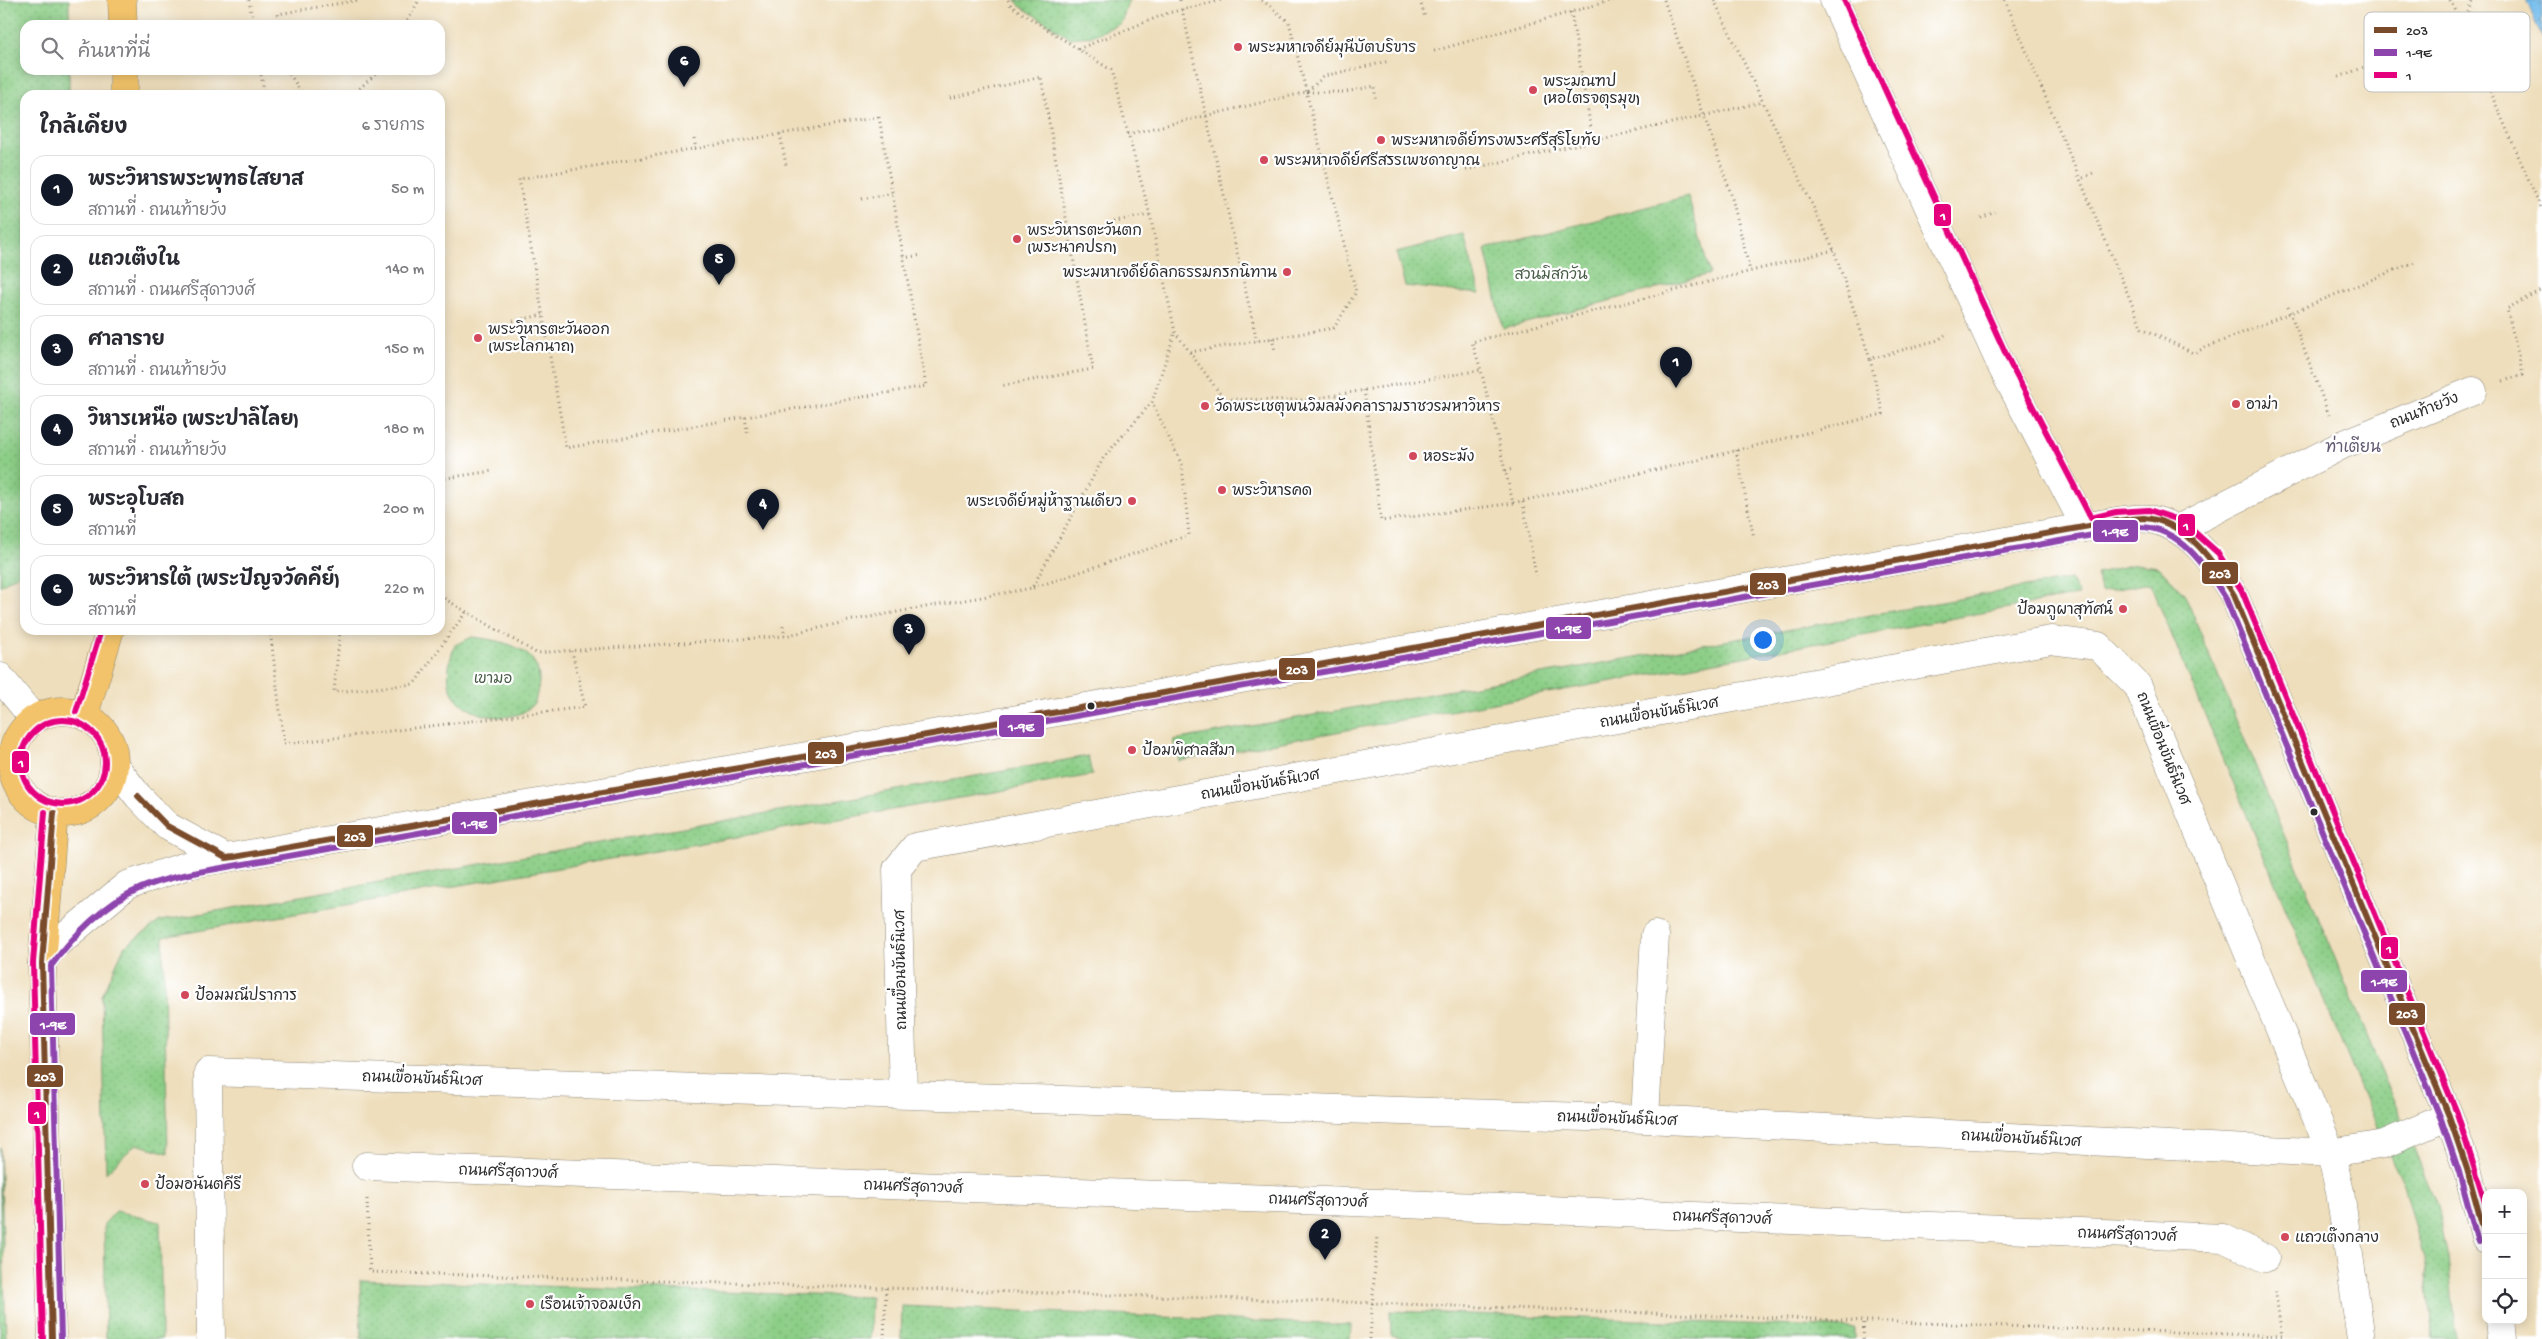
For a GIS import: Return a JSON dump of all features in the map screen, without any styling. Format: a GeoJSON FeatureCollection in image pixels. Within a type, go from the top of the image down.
{"type":"FeatureCollection","features":[{"type":"Feature","properties":{"kind":"main road"},"geometry":{"type":"LineString","coordinates":[[122,0],[122,20]]}},
{"type":"Feature","properties":{"kind":"main road"},"geometry":{"type":"LineString","coordinates":[[124,75],[124,90]]}},
{"type":"Feature","properties":{"kind":"main road"},"geometry":{"type":"LineString","coordinates":[[84,715],[108,635]]}},
{"type":"Feature","properties":{"kind":"main road"},"geometry":{"type":"LineString","coordinates":[[68,710],[84,715],[98,724],[108,737],[114,753],[110,785],[100,798],[86,808],[71,813],[54,813],[38,807],[24,796],[15,781],[7,744],[34,719],[51,712],[68,710]]}},
{"type":"Feature","properties":{"kind":"main road"},"geometry":{"type":"LineString","coordinates":[[52,1339],[42,963],[54,813]]}},
{"type":"Feature","properties":{"kind":"street"},"geometry":{"type":"LineString","coordinates":[[1834,0],[2002,367],[2086,528]]}},
{"type":"Feature","properties":{"kind":"street","name":"ถนนท้ายวัง"},"geometry":{"type":"LineString","coordinates":[[2178,529],[2342,445],[2473,391]]}},
{"type":"Feature","properties":{"kind":"street"},"geometry":{"type":"LineString","coordinates":[[42,963],[54,946],[127,885],[192,864],[2117,521],[2148,519],[2178,529],[2212,559],[2234,595],[2449,1116],[2467,1169],[2484,1234]]}},
{"type":"Feature","properties":{"kind":"street","name":"ถนนเขื่อนขันธ์นิเวศ"},"geometry":{"type":"LineString","coordinates":[[902,1093],[897,869],[915,847],[2051,640],[2098,646],[2138,686],[2331,1153],[2340,1192],[2360,1339]]}},
{"type":"Feature","properties":{"kind":"street"},"geometry":{"type":"LineString","coordinates":[[0,677],[34,719]]}},
{"type":"Feature","properties":{"kind":"street"},"geometry":{"type":"LineString","coordinates":[[114,765],[138,796],[167,826],[226,858]]}},
{"type":"Feature","properties":{"kind":"street"},"geometry":{"type":"LineString","coordinates":[[1645,1119],[1655,934]]}},
{"type":"Feature","properties":{"kind":"street","name":"ถนนเขื่อนขันธ์นิเวศ"},"geometry":{"type":"LineString","coordinates":[[211,1339],[208,1072],[902,1093],[1645,1119],[2331,1153]]}},
{"type":"Feature","properties":{"kind":"street"},"geometry":{"type":"LineString","coordinates":[[2331,1153],[2384,1144],[2449,1116]]}},
{"type":"Feature","properties":{"kind":"street","name":"ถนนศรีสุดาวงศ์"},"geometry":{"type":"LineString","coordinates":[[366,1166],[1379,1203],[2223,1238],[2265,1258]]}},
{"type":"Feature","properties":{"kind":"street"},"geometry":{"type":"LineString","coordinates":[[2499,1324],[2501,1339]]}},
{"type":"Feature","properties":{"kind":"path"},"geometry":{"type":"LineString","coordinates":[[249,0],[252,20]]}},
{"type":"Feature","properties":{"kind":"path"},"geometry":{"type":"LineString","coordinates":[[279,20],[278,14],[359,0]]}},
{"type":"Feature","properties":{"kind":"path"},"geometry":{"type":"LineString","coordinates":[[408,20],[419,0]]}},
{"type":"Feature","properties":{"kind":"path"},"geometry":{"type":"LineString","coordinates":[[1008,0],[1011,6],[1111,70],[1150,215],[1175,332],[1224,398],[1307,400],[1481,370]]}},
{"type":"Feature","properties":{"kind":"path"},"geometry":{"type":"LineString","coordinates":[[1191,0],[1194,6]]}},
{"type":"Feature","properties":{"kind":"path"},"geometry":{"type":"LineString","coordinates":[[1078,49],[1182,9],[1222,0]]}},
{"type":"Feature","properties":{"kind":"path"},"geometry":{"type":"LineString","coordinates":[[1190,352],[1334,328],[1356,292],[1289,22],[1262,0]]}},
{"type":"Feature","properties":{"kind":"path"},"geometry":{"type":"LineString","coordinates":[[1420,0],[1425,18]]}},
{"type":"Feature","properties":{"kind":"path"},"geometry":{"type":"LineString","coordinates":[[1434,51],[1612,0]]}},
{"type":"Feature","properties":{"kind":"path"},"geometry":{"type":"LineString","coordinates":[[1664,0],[1731,194],[1750,271]]}},
{"type":"Feature","properties":{"kind":"path"},"geometry":{"type":"LineString","coordinates":[[1364,390],[1381,521],[1524,502],[1883,414],[1870,359],[1834,250],[1714,0]]}},
{"type":"Feature","properties":{"kind":"path"},"geometry":{"type":"LineString","coordinates":[[2005,0],[2142,328],[2193,352],[2288,309],[2417,261]]}},
{"type":"Feature","properties":{"kind":"path"},"geometry":{"type":"LineString","coordinates":[[2450,0],[2456,12]]}},
{"type":"Feature","properties":{"kind":"path"},"geometry":{"type":"LineString","coordinates":[[2468,12],[2472,0]]}},
{"type":"Feature","properties":{"kind":"path"},"geometry":{"type":"LineString","coordinates":[[1182,9],[1257,340]]}},
{"type":"Feature","properties":{"kind":"path"},"geometry":{"type":"LineString","coordinates":[[1571,12],[1593,140]]}},
{"type":"Feature","properties":{"kind":"path"},"geometry":{"type":"LineString","coordinates":[[1307,92],[1324,76],[1390,61]]}},
{"type":"Feature","properties":{"kind":"path"},"geometry":{"type":"LineString","coordinates":[[2339,77],[2364,67]]}},
{"type":"Feature","properties":{"kind":"path"},"geometry":{"type":"LineString","coordinates":[[261,75],[264,90]]}},
{"type":"Feature","properties":{"kind":"path"},"geometry":{"type":"LineString","coordinates":[[290,75],[300,90]]}},
{"type":"Feature","properties":{"kind":"path"},"geometry":{"type":"LineString","coordinates":[[358,90],[374,75]]}},
{"type":"Feature","properties":{"kind":"path"},"geometry":{"type":"LineString","coordinates":[[950,98],[1041,77],[1069,229],[1093,369],[1000,386]]}},
{"type":"Feature","properties":{"kind":"path"},"geometry":{"type":"LineString","coordinates":[[1128,134],[1307,92],[1346,92],[1375,86],[1375,98]]}},
{"type":"Feature","properties":{"kind":"path"},"geometry":{"type":"LineString","coordinates":[[2491,92],[2542,207]]}},
{"type":"Feature","properties":{"kind":"path"},"geometry":{"type":"LineString","coordinates":[[1466,170],[1763,102]]}},
{"type":"Feature","properties":{"kind":"path"},"geometry":{"type":"LineString","coordinates":[[879,117],[926,386],[566,448],[519,179],[780,134],[879,117]]}},
{"type":"Feature","properties":{"kind":"path"},"geometry":{"type":"LineString","coordinates":[[780,134],[786,165]]}},
{"type":"Feature","properties":{"kind":"path"},"geometry":{"type":"LineString","coordinates":[[694,139],[696,149]]}},
{"type":"Feature","properties":{"kind":"path"},"geometry":{"type":"LineString","coordinates":[[2082,178],[2095,172]]}},
{"type":"Feature","properties":{"kind":"path"},"geometry":{"type":"LineString","coordinates":[[862,199],[892,193]]}},
{"type":"Feature","properties":{"kind":"path"},"geometry":{"type":"LineString","coordinates":[[1981,218],[1995,212]]}},
{"type":"Feature","properties":{"kind":"path"},"geometry":{"type":"LineString","coordinates":[[1114,221],[1150,215]]}},
{"type":"Feature","properties":{"kind":"path"},"geometry":{"type":"LineString","coordinates":[[1513,503],[1481,370],[1472,342],[1834,250]]}},
{"type":"Feature","properties":{"kind":"path"},"geometry":{"type":"LineString","coordinates":[[903,258],[922,255]]}},
{"type":"Feature","properties":{"kind":"path","name":"ถนนท้ายวัง"},"geometry":{"type":"LineString","coordinates":[[2473,391],[2523,375],[2507,309],[2542,289]]}},
{"type":"Feature","properties":{"kind":"path"},"geometry":{"type":"LineString","coordinates":[[2288,309],[2322,397]]}},
{"type":"Feature","properties":{"kind":"path"},"geometry":{"type":"LineString","coordinates":[[513,321],[543,316]]}},
{"type":"Feature","properties":{"kind":"path"},"geometry":{"type":"LineString","coordinates":[[1032,588],[1104,457],[1152,402],[1175,332]]}},
{"type":"Feature","properties":{"kind":"path"},"geometry":{"type":"LineString","coordinates":[[1870,359],[1938,340],[1945,335]]}},
{"type":"Feature","properties":{"kind":"path"},"geometry":{"type":"LineString","coordinates":[[1272,338],[1275,351]]}},
{"type":"Feature","properties":{"kind":"path"},"geometry":{"type":"LineString","coordinates":[[445,599],[536,653],[785,636],[853,620],[1032,588],[1189,535],[1182,465],[1152,402]]}},
{"type":"Feature","properties":{"kind":"path"},"geometry":{"type":"LineString","coordinates":[[745,417],[748,436]]}},
{"type":"Feature","properties":{"kind":"path"},"geometry":{"type":"LineString","coordinates":[[1736,450],[1754,538]]}},
{"type":"Feature","properties":{"kind":"path"},"geometry":{"type":"LineString","coordinates":[[1505,471],[1513,469]]}},
{"type":"Feature","properties":{"kind":"path"},"geometry":{"type":"LineString","coordinates":[[445,478],[492,471]]}},
{"type":"Feature","properties":{"kind":"path"},"geometry":{"type":"LineString","coordinates":[[1524,502],[1536,576]]}},
{"type":"Feature","properties":{"kind":"path"},"geometry":{"type":"LineString","coordinates":[[340,635],[334,692],[414,684],[466,612]]}},
{"type":"Feature","properties":{"kind":"path"},"geometry":{"type":"LineString","coordinates":[[783,626],[785,636]]}},
{"type":"Feature","properties":{"kind":"path"},"geometry":{"type":"LineString","coordinates":[[271,635],[284,744],[585,707],[572,651]]}},
{"type":"Feature","properties":{"kind":"path"},"geometry":{"type":"LineString","coordinates":[[366,1166],[370,1272],[1373,1303],[2282,1337],[2278,1299],[2265,1258]]}},
{"type":"Feature","properties":{"kind":"path"},"geometry":{"type":"LineString","coordinates":[[1370,1339],[1379,1203]]}},
{"type":"Feature","properties":{"kind":"path"},"geometry":{"type":"LineString","coordinates":[[884,1339],[886,1288]]}},
{"type":"Feature","properties":{"kind":"path"},"geometry":{"type":"LineString","coordinates":[[1863,1339],[1864,1320]]}},
{"type":"Feature","properties":{"kind":"green space"},"geometry":{"type":"Polygon","coordinates":[[[0,0],[69,0],[69,20],[20,20],[20,75],[69,75],[69,90],[20,90],[20,573],[0,586],[0,0]]]}},
{"type":"Feature","properties":{"kind":"green space"},"geometry":{"type":"Polygon","coordinates":[[[1016,0],[1129,0],[1121,23],[1092,36],[1070,38],[1020,6],[1016,0]]]}},
{"type":"Feature","properties":{"kind":"green space","name":"สวนมิสกวัน"},"geometry":{"type":"Polygon","coordinates":[[[1688,196],[1710,274],[1503,329],[1485,249],[1688,196]]]}},
{"type":"Feature","properties":{"kind":"green space"},"geometry":{"type":"Polygon","coordinates":[[[1464,235],[1480,294],[1405,286],[1396,252],[1464,235]]]}},
{"type":"Feature","properties":{"kind":"green space"},"geometry":{"type":"Polygon","coordinates":[[[2136,564],[2159,567],[2184,593],[2437,1205],[2448,1258],[2457,1339],[2433,1339],[2424,1259],[2404,1185],[2384,1144],[2150,583],[2101,592],[2097,573],[2136,564]]]}},
{"type":"Feature","properties":{"kind":"green space"},"geometry":{"type":"Polygon","coordinates":[[[2070,579],[2079,595],[1179,761],[1174,740],[2070,579]]]}},
{"type":"Feature","properties":{"kind":"green space","name":"เขามอ"},"geometry":{"type":"Polygon","coordinates":[[[472,637],[505,643],[525,652],[532,659],[537,669],[539,680],[535,703],[522,713],[502,717],[480,714],[462,704],[450,687],[449,666],[455,645],[472,637]]]}},
{"type":"Feature","properties":{"kind":"green space"},"geometry":{"type":"Polygon","coordinates":[[[1088,756],[1092,775],[163,937],[168,1153],[136,1144],[106,1173],[102,996],[124,947],[160,921],[1088,756]]]}},
{"type":"Feature","properties":{"kind":"green space"},"geometry":{"type":"Polygon","coordinates":[[[0,1147],[6,1339],[0,1339],[0,1147]]]}},
{"type":"Feature","properties":{"kind":"green space"},"geometry":{"type":"Polygon","coordinates":[[[116,1211],[160,1222],[162,1339],[106,1339],[104,1224],[116,1211]]]}},
{"type":"Feature","properties":{"kind":"green space"},"geometry":{"type":"Polygon","coordinates":[[[360,1280],[871,1297],[870,1339],[361,1339],[360,1280]]]}},
{"type":"Feature","properties":{"kind":"green space"},"geometry":{"type":"Polygon","coordinates":[[[902,1306],[1351,1325],[1350,1339],[901,1339],[902,1306]]]}},
{"type":"Feature","properties":{"kind":"green space"},"geometry":{"type":"Polygon","coordinates":[[[1390,1311],[1855,1328],[1855,1339],[1406,1339],[1391,1336],[1390,1311]]]}},
{"type":"Feature","properties":{"kind":"water"},"geometry":{"type":"Polygon","coordinates":[[[2526,0],[2542,0],[2542,38],[2526,0]]]}},
{"type":"Feature","properties":{"kind":"pier"},"geometry":{"type":"Polygon","coordinates":[[[2524,0],[2526,0],[2542,40],[2540,39],[2524,0]]]}},
{"type":"Feature","properties":{"kind":"transit line","name":"1"},"geometry":{"type":"LineString","coordinates":[[1844,0],[2010,363],[2091,518],[2116,512],[2149,510],[2182,521],[2218,553],[2242,591],[2457,1113],[2482,1192]]}},
{"type":"Feature","properties":{"kind":"transit line","name":"203"},"geometry":{"type":"LineString","coordinates":[[138,796],[167,826],[226,858],[234,857],[1086,707],[2117,521],[2144,518],[2159,521],[2173,527],[2198,545],[2218,569],[2234,595],[2449,1116],[2467,1169],[2485,1234]]}},
{"type":"Feature","properties":{"kind":"transit line","name":"1-9E"},"geometry":{"type":"LineString","coordinates":[[61,1339],[51,966],[69,943],[103,911],[128,894],[150,884],[197,872],[2138,527],[2167,533],[2179,541],[2201,562],[2226,599],[2441,1119],[2459,1172],[2478,1242]]}},
{"type":"Feature","properties":{"kind":"transit line","name":"1"},"geometry":{"type":"LineString","coordinates":[[76,712],[99,635]]}},
{"type":"Feature","properties":{"kind":"transit line","name":"1"},"geometry":{"type":"LineString","coordinates":[[55,720],[71,720],[87,727],[98,738],[105,754],[105,762],[102,778],[93,792],[87,797],[71,804],[55,804],[39,797],[28,786],[21,770],[21,754],[28,738],[39,727],[55,720]]}},
{"type":"Feature","properties":{"kind":"transit line","name":"1"},"geometry":{"type":"LineString","coordinates":[[43,1339],[33,963],[45,812]]}},
{"type":"Feature","properties":{"kind":"transit line","name":"203"},"geometry":{"type":"LineString","coordinates":[[52,1339],[42,963],[54,813]]}},
{"type":"Feature","properties":{"kind":"place","name":"พระมหาเจดีย์มุนีบัตบริขาร"},"geometry":{"type":"Point","coordinates":[1238,47]}},
{"type":"Feature","properties":{"kind":"place","name":"พระวิหารใต้ (พระปัญจวัคคีย์)"},"geometry":{"type":"Point","coordinates":[684,87]}},
{"type":"Feature","properties":{"kind":"place","name":"พระมณฑป (หอไตรจตุรมุข)"},"geometry":{"type":"Point","coordinates":[1533,90]}},
{"type":"Feature","properties":{"kind":"place","name":"พระมหาเจดีย์ทรงพระศรีสุริโยทัย"},"geometry":{"type":"Point","coordinates":[1381,140]}},
{"type":"Feature","properties":{"kind":"place","name":"พระมหาเจดีย์ศรีสรรเพชดาญาณ"},"geometry":{"type":"Point","coordinates":[1264,160]}},
{"type":"Feature","properties":{"kind":"place","name":"พระวิหารตะวันตก (พระนาคปรก)"},"geometry":{"type":"Point","coordinates":[1017,239]}},
{"type":"Feature","properties":{"kind":"place","name":"พระมหาเจดีย์ดิลกธรรมกรกนิทาน"},"geometry":{"type":"Point","coordinates":[1287,272]}},
{"type":"Feature","properties":{"kind":"place","name":"พระอุโบสถ"},"geometry":{"type":"Point","coordinates":[719,285]}},
{"type":"Feature","properties":{"kind":"place","name":"พระวิหารตะวันออก (พระโลกนาถ)"},"geometry":{"type":"Point","coordinates":[478,338]}},
{"type":"Feature","properties":{"kind":"place","name":"พระวิหารพระพุทธไสยาส"},"geometry":{"type":"Point","coordinates":[1676,388]}},
{"type":"Feature","properties":{"kind":"place","name":"อาม่า"},"geometry":{"type":"Point","coordinates":[2236,404]}},
{"type":"Feature","properties":{"kind":"place","name":"วัดพระเชตุพนวิมลมังคลารามราชวรมหาวิหาร"},"geometry":{"type":"Point","coordinates":[1205,406]}},
{"type":"Feature","properties":{"kind":"place","name":"หอระฆัง"},"geometry":{"type":"Point","coordinates":[1413,456]}},
{"type":"Feature","properties":{"kind":"place","name":"พระวิหารคด"},"geometry":{"type":"Point","coordinates":[1222,490]}},
{"type":"Feature","properties":{"kind":"place","name":"พระเจดีย์หมู่ห้าฐานเดียว"},"geometry":{"type":"Point","coordinates":[1132,501]}},
{"type":"Feature","properties":{"kind":"place","name":"วิหารเหนือ (พระปาลิไลย)"},"geometry":{"type":"Point","coordinates":[763,530]}},
{"type":"Feature","properties":{"kind":"place","name":"ป้อมภูผาสุทัศน์"},"geometry":{"type":"Point","coordinates":[2123,609]}},
{"type":"Feature","properties":{"kind":"place","name":"ศาลาราย"},"geometry":{"type":"Point","coordinates":[909,655]}},
{"type":"Feature","properties":{"kind":"place","name":"ป้อมพิศาลสีมา"},"geometry":{"type":"Point","coordinates":[1132,750]}},
{"type":"Feature","properties":{"kind":"place","name":"ป้อมมณีปราการ"},"geometry":{"type":"Point","coordinates":[185,995]}},
{"type":"Feature","properties":{"kind":"place","name":"ป้อมอนันตคีรี"},"geometry":{"type":"Point","coordinates":[145,1184]}},
{"type":"Feature","properties":{"kind":"place","name":"แถวเต๊งกลาง"},"geometry":{"type":"Point","coordinates":[2285,1237]}},
{"type":"Feature","properties":{"kind":"place","name":"แถวเต๊งใน"},"geometry":{"type":"Point","coordinates":[1325,1260]}},
{"type":"Feature","properties":{"kind":"place","name":"เรือนเจ้าจอมเง็ก"},"geometry":{"type":"Point","coordinates":[530,1304]}},
{"type":"Feature","properties":{"kind":"district","name":"ท่าเตียน"},"geometry":{"type":"Point","coordinates":[2353,446]}}]}
